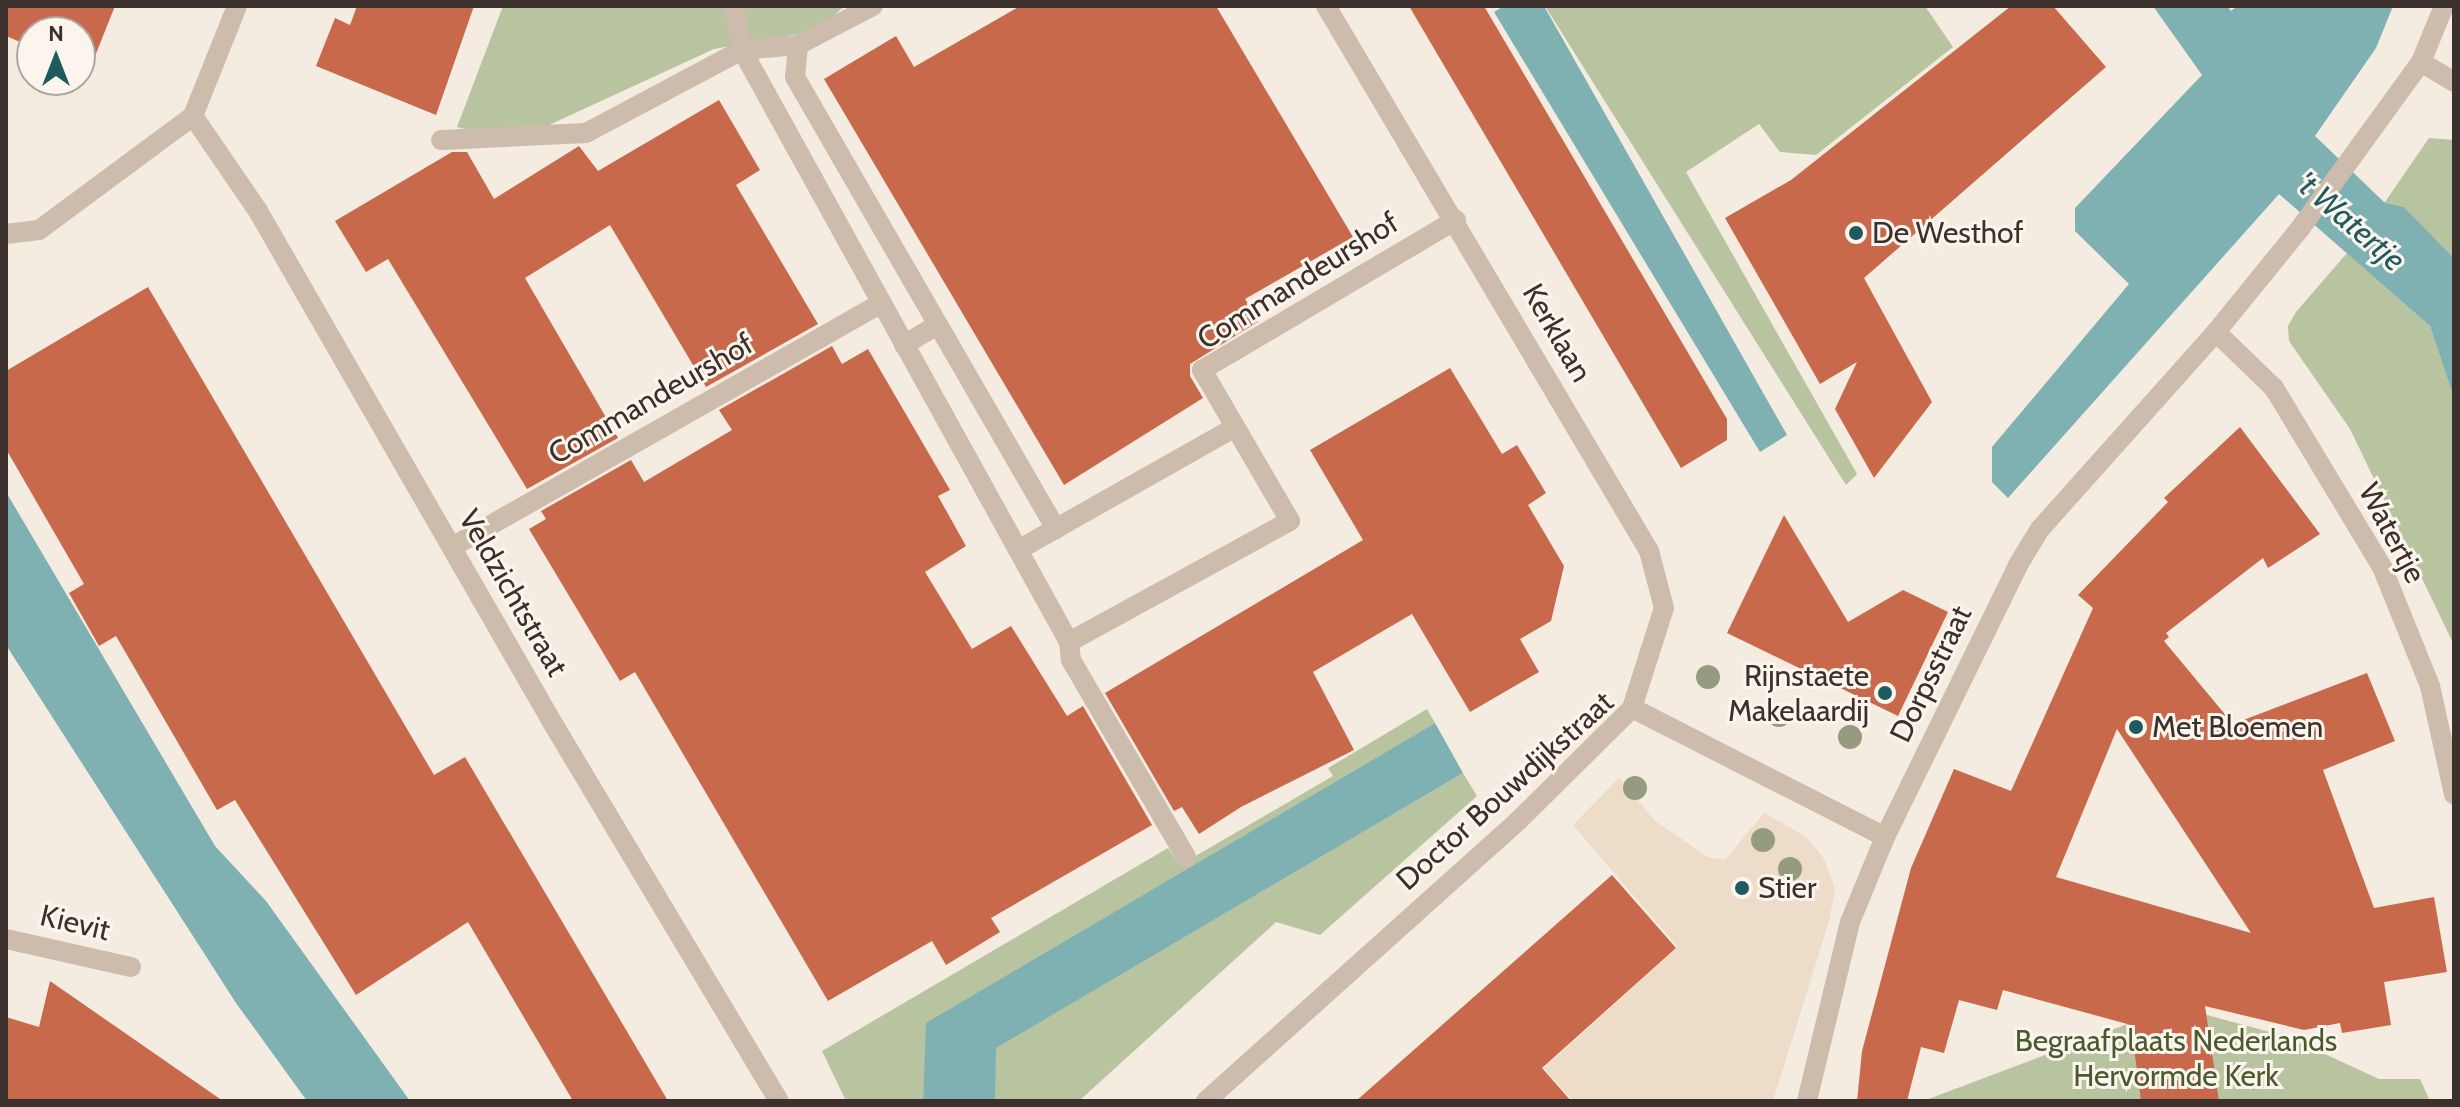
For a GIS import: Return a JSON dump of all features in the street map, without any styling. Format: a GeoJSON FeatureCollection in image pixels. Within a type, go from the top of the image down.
{"type":"FeatureCollection","features":[{"type":"Feature","properties":{"kind":"street"},"geometry":{"type":"LineString","coordinates":[[6,234],[39,230],[193,116],[237,6]]}},
{"type":"Feature","properties":{"kind":"street"},"geometry":{"type":"LineString","coordinates":[[734,6],[742,50],[1069,642],[1071,660],[1186,857]]}},
{"type":"Feature","properties":{"kind":"street"},"geometry":{"type":"LineString","coordinates":[[441,140],[586,133],[742,50],[798,45],[873,6]]}},
{"type":"Feature","properties":{"kind":"street","name":"Kerklaan"},"geometry":{"type":"LineString","coordinates":[[1326,6],[1456,220],[1649,551],[1664,608],[1632,708]]}},
{"type":"Feature","properties":{"kind":"street","name":"Dorpsstraat"},"geometry":{"type":"LineString","coordinates":[[1807,1101],[1850,922],[1885,837],[2040,529],[2216,332],[2299,230],[2421,62],[2444,6]]}},
{"type":"Feature","properties":{"kind":"street"},"geometry":{"type":"LineString","coordinates":[[798,45],[795,77],[1056,529]]}},
{"type":"Feature","properties":{"kind":"street"},"geometry":{"type":"LineString","coordinates":[[2421,62],[2454,82]]}},
{"type":"Feature","properties":{"kind":"street","name":"Veldzichtstraat"},"geometry":{"type":"LineString","coordinates":[[193,116],[258,211],[779,1101]]}},
{"type":"Feature","properties":{"kind":"street"},"geometry":{"type":"LineString","coordinates":[[796,149],[825,129]]}},
{"type":"Feature","properties":{"kind":"street","name":"Commandeurshof"},"geometry":{"type":"LineString","coordinates":[[1069,642],[1290,521],[1202,370],[1456,220]]}},
{"type":"Feature","properties":{"kind":"street","name":"Commandeurshof"},"geometry":{"type":"LineString","coordinates":[[452,547],[881,303]]}},
{"type":"Feature","properties":{"kind":"street"},"geometry":{"type":"LineString","coordinates":[[904,345],[937,325]]}},
{"type":"Feature","properties":{"kind":"street","name":"Watertje"},"geometry":{"type":"LineString","coordinates":[[2216,332],[2274,388],[2382,567],[2430,686],[2454,794]]}},
{"type":"Feature","properties":{"kind":"street"},"geometry":{"type":"LineString","coordinates":[[1018,550],[1235,427]]}},
{"type":"Feature","properties":{"kind":"street","name":"Doctor Bouwdijkstraat"},"geometry":{"type":"LineString","coordinates":[[1206,1101],[1518,821],[1632,708],[1885,837]]}},
{"type":"Feature","properties":{"kind":"street","name":"Kievit"},"geometry":{"type":"LineString","coordinates":[[6,939],[131,967]]}},
{"type":"Feature","properties":{"kind":"green space"},"geometry":{"type":"Polygon","coordinates":[[[503,6],[844,6],[820,30],[714,49],[549,125],[489,135],[457,127],[503,6]]]}},
{"type":"Feature","properties":{"kind":"green space"},"geometry":{"type":"Polygon","coordinates":[[[1545,6],[1925,6],[1953,47],[1816,155],[1780,152],[1759,124],[1686,172],[1857,474],[1846,485],[1545,6]]]}},
{"type":"Feature","properties":{"kind":"green space"},"geometry":{"type":"Polygon","coordinates":[[[2429,138],[2454,140],[2454,258],[2404,207],[2385,202],[2429,138]]]}},
{"type":"Feature","properties":{"kind":"green space"},"geometry":{"type":"Polygon","coordinates":[[[2347,253],[2430,326],[2454,398],[2454,645],[2350,429],[2289,341],[2288,326],[2296,312],[2347,253]]]}},
{"type":"Feature","properties":{"kind":"green space"},"geometry":{"type":"Polygon","coordinates":[[[1427,709],[1435,723],[927,1023],[923,1101],[846,1101],[822,1051],[1168,848],[1180,865],[1333,776],[1328,768],[1427,709]]]}},
{"type":"Feature","properties":{"kind":"green space"},"geometry":{"type":"Polygon","coordinates":[[[1463,773],[1477,796],[1320,935],[1276,922],[1079,1101],[995,1101],[995,1048],[1463,773]]]}},
{"type":"Feature","properties":{"kind":"green space","name":"Begraafplaats Nederlands Hervormde Kerk"},"geometry":{"type":"Polygon","coordinates":[[[2166,1015],[2207,1015],[2288,1037],[2379,1079],[2420,1079],[2430,1101],[1923,1101],[2125,1025],[2166,1015]]]}},
{"type":"Feature","properties":{"kind":"shaded area"},"geometry":{"type":"Polygon","coordinates":[[[1619,778],[1655,821],[1708,857],[1725,860],[1764,813],[1807,837],[1824,859],[1835,889],[1829,921],[1773,1101],[1573,1101],[1544,1068],[1678,947],[1573,825],[1619,778]]]}},
{"type":"Feature","properties":{"kind":"water"},"geometry":{"type":"Polygon","coordinates":[[[1504,6],[1544,6],[1787,435],[1760,452],[1494,12],[1504,6]]]}},
{"type":"Feature","properties":{"kind":"water","name":"'t Watertje"},"geometry":{"type":"Polygon","coordinates":[[[2153,6],[2227,6],[2231,11],[2238,6],[2393,6],[2376,48],[2315,136],[2384,202],[2404,207],[2454,258],[2454,398],[2430,326],[2279,194],[2008,498],[1992,482],[1992,447],[2129,284],[2075,231],[2075,208],[2202,75],[2153,6]]]}},
{"type":"Feature","properties":{"kind":"water"},"geometry":{"type":"Polygon","coordinates":[[[6,492],[215,846],[266,901],[410,1101],[307,1101],[236,1003],[6,645],[6,492]]]}},
{"type":"Feature","properties":{"kind":"water"},"geometry":{"type":"Polygon","coordinates":[[[1435,723],[1463,773],[996,1048],[995,1101],[923,1101],[926,1023],[1435,723]]]}},
{"type":"Feature","properties":{"kind":"building"},"geometry":{"type":"Polygon","coordinates":[[[6,6],[115,6],[96,54],[96,16],[16,16],[16,40],[6,36],[6,6]]]}},
{"type":"Feature","properties":{"kind":"building"},"geometry":{"type":"Polygon","coordinates":[[[357,6],[474,6],[436,115],[316,66],[335,18],[350,25],[357,6]]]}},
{"type":"Feature","properties":{"kind":"building"},"geometry":{"type":"Polygon","coordinates":[[[1020,6],[1216,6],[1353,237],[1245,299],[1259,321],[1190,364],[1190,376],[1203,398],[1064,485],[824,79],[896,36],[914,67],[1020,6]]]}},
{"type":"Feature","properties":{"kind":"building"},"geometry":{"type":"Polygon","coordinates":[[[1409,6],[1484,6],[1727,419],[1727,440],[1681,468],[1409,6]]]}},
{"type":"Feature","properties":{"kind":"building","name":"De Westhof"},"geometry":{"type":"Polygon","coordinates":[[[2011,6],[2053,6],[2106,67],[1864,278],[1932,402],[1874,478],[1835,409],[1857,362],[1820,384],[1725,218],[1791,180],[2011,6]]]}},
{"type":"Feature","properties":{"kind":"building"},"geometry":{"type":"Polygon","coordinates":[[[719,100],[760,170],[736,185],[818,324],[706,387],[610,225],[525,278],[618,438],[527,489],[388,259],[366,272],[335,221],[452,152],[467,152],[494,199],[579,146],[598,171],[719,100]]]}},
{"type":"Feature","properties":{"kind":"building"},"geometry":{"type":"Polygon","coordinates":[[[148,287],[434,775],[465,757],[668,1101],[573,1101],[468,922],[356,995],[235,800],[217,810],[116,636],[99,646],[69,593],[84,584],[6,449],[6,371],[148,287]]]}},
{"type":"Feature","properties":{"kind":"building"},"geometry":{"type":"Polygon","coordinates":[[[832,346],[842,364],[868,349],[950,490],[938,496],[966,546],[925,572],[972,649],[1011,626],[1067,716],[1083,706],[1152,825],[991,918],[1000,932],[946,965],[932,941],[828,1001],[635,672],[620,681],[529,529],[546,519],[541,511],[631,460],[644,482],[732,430],[719,410],[832,346]]]}},
{"type":"Feature","properties":{"kind":"building"},"geometry":{"type":"Polygon","coordinates":[[[1450,368],[1502,454],[1517,445],[1546,493],[1528,505],[1564,566],[1551,621],[1520,639],[1539,672],[1470,712],[1412,614],[1313,672],[1354,750],[1241,807],[1199,834],[1182,807],[1174,811],[1105,693],[1363,540],[1310,450],[1450,368]]]}},
{"type":"Feature","properties":{"kind":"building"},"geometry":{"type":"Polygon","coordinates":[[[2240,427],[2320,534],[2268,568],[2263,558],[2166,633],[2169,637],[2164,641],[2233,724],[2367,673],[2395,741],[2323,770],[2374,908],[2434,897],[2447,972],[2384,982],[2391,1025],[2342,1033],[2340,1023],[2304,1030],[2205,1006],[2219,1101],[2141,1101],[2131,1025],[2003,990],[1997,1010],[1959,1000],[1944,1053],[1921,1047],[1907,1101],[1857,1101],[1862,1051],[1911,868],[1954,769],[2011,791],[2093,608],[2078,595],[2168,502],[2164,498],[2240,427]],[[2117,729],[2056,877],[2251,933],[2117,729]]]}},
{"type":"Feature","properties":{"kind":"building"},"geometry":{"type":"Polygon","coordinates":[[[1784,515],[1848,622],[1903,590],[1948,612],[1898,716],[1727,633],[1784,515]]]}},
{"type":"Feature","properties":{"kind":"building"},"geometry":{"type":"Polygon","coordinates":[[[1612,875],[1676,948],[1542,1068],[1571,1101],[1356,1101],[1612,875]]]}},
{"type":"Feature","properties":{"kind":"building"},"geometry":{"type":"Polygon","coordinates":[[[50,981],[223,1101],[6,1101],[6,1017],[39,1027],[50,981]]]}},
{"type":"Feature","properties":{"kind":"place","name":"De Westhof"},"geometry":{"type":"Point","coordinates":[1856,233]}},
{"type":"Feature","properties":{"kind":"place","name":"Rijnstaete Makelaardij"},"geometry":{"type":"Point","coordinates":[1885,693]}},
{"type":"Feature","properties":{"kind":"place","name":"Met Bloemen"},"geometry":{"type":"Point","coordinates":[2136,727]}},
{"type":"Feature","properties":{"kind":"place","name":"Stier"},"geometry":{"type":"Point","coordinates":[1742,888]}}]}
